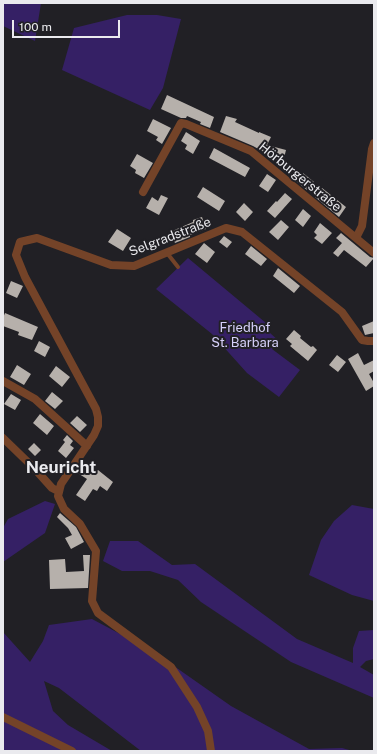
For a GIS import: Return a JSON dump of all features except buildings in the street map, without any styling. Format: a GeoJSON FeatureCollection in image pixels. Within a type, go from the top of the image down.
{"type":"FeatureCollection","features":[{"type":"Feature","properties":{"kind":"street","name":"Hörburgerstraße"},"geometry":{"type":"LineString","coordinates":[[143,192],[181,123],[186,124],[251,151],[374,253]]}},
{"type":"Feature","properties":{"kind":"street"},"geometry":{"type":"LineString","coordinates":[[356,238],[362,226],[374,143]]}},
{"type":"Feature","properties":{"kind":"street","name":"Selgradstraße"},"geometry":{"type":"LineString","coordinates":[[87,446],[94,436],[98,426],[96,409],[25,277],[16,255],[20,242],[37,238],[111,265],[134,266],[226,228],[242,232],[342,312],[362,340],[374,341]]}},
{"type":"Feature","properties":{"kind":"street"},"geometry":{"type":"LineString","coordinates":[[3,381],[35,399],[87,446],[61,484],[58,491],[59,500],[64,509],[80,524],[96,550],[92,601],[98,613],[171,667],[197,707],[208,731],[211,751]]}},
{"type":"Feature","properties":{"kind":"street"},"geometry":{"type":"LineString","coordinates":[[3,438],[52,488],[58,491]]}},
{"type":"Feature","properties":{"kind":"street"},"geometry":{"type":"LineString","coordinates":[[3,717],[72,751]]}},
{"type":"Feature","properties":{"kind":"lane"},"geometry":{"type":"LineString","coordinates":[[167,252],[178,267]]}},
{"type":"Feature","properties":{"kind":"green space"},"geometry":{"type":"Polygon","coordinates":[[[3,3],[41,3],[35,41],[3,26],[3,3]]]}},
{"type":"Feature","properties":{"kind":"green space"},"geometry":{"type":"Polygon","coordinates":[[[127,15],[157,15],[181,19],[163,88],[150,110],[62,70],[74,28],[127,15]]]}},
{"type":"Feature","properties":{"kind":"green space","name":"Friedhof St. Barbara"},"geometry":{"type":"Polygon","coordinates":[[[188,258],[266,323],[270,333],[279,341],[272,349],[300,370],[279,397],[247,373],[212,334],[156,289],[188,258]]]}},
{"type":"Feature","properties":{"kind":"green space"},"geometry":{"type":"Polygon","coordinates":[[[45,501],[55,504],[45,533],[3,562],[3,528],[8,519],[45,501]]]}},
{"type":"Feature","properties":{"kind":"green space"},"geometry":{"type":"Polygon","coordinates":[[[352,505],[374,509],[374,601],[352,595],[309,575],[321,540],[334,521],[352,505]]]}},
{"type":"Feature","properties":{"kind":"green space"},"geometry":{"type":"Polygon","coordinates":[[[110,541],[138,541],[172,565],[195,564],[297,639],[353,663],[353,648],[359,631],[374,630],[374,659],[366,661],[360,667],[374,675],[374,698],[291,662],[201,602],[178,580],[150,571],[122,571],[103,561],[110,541]]]}},
{"type":"Feature","properties":{"kind":"green space"},"geometry":{"type":"Polygon","coordinates":[[[92,619],[154,652],[231,706],[309,749],[342,748],[353,751],[141,751],[59,688],[44,681],[53,711],[68,725],[112,751],[3,751],[3,632],[30,662],[43,641],[49,625],[92,619]]]}},
{"type":"Feature","properties":{"kind":"district","name":"Neuricht"},"geometry":{"type":"Point","coordinates":[61,468]}}]}
